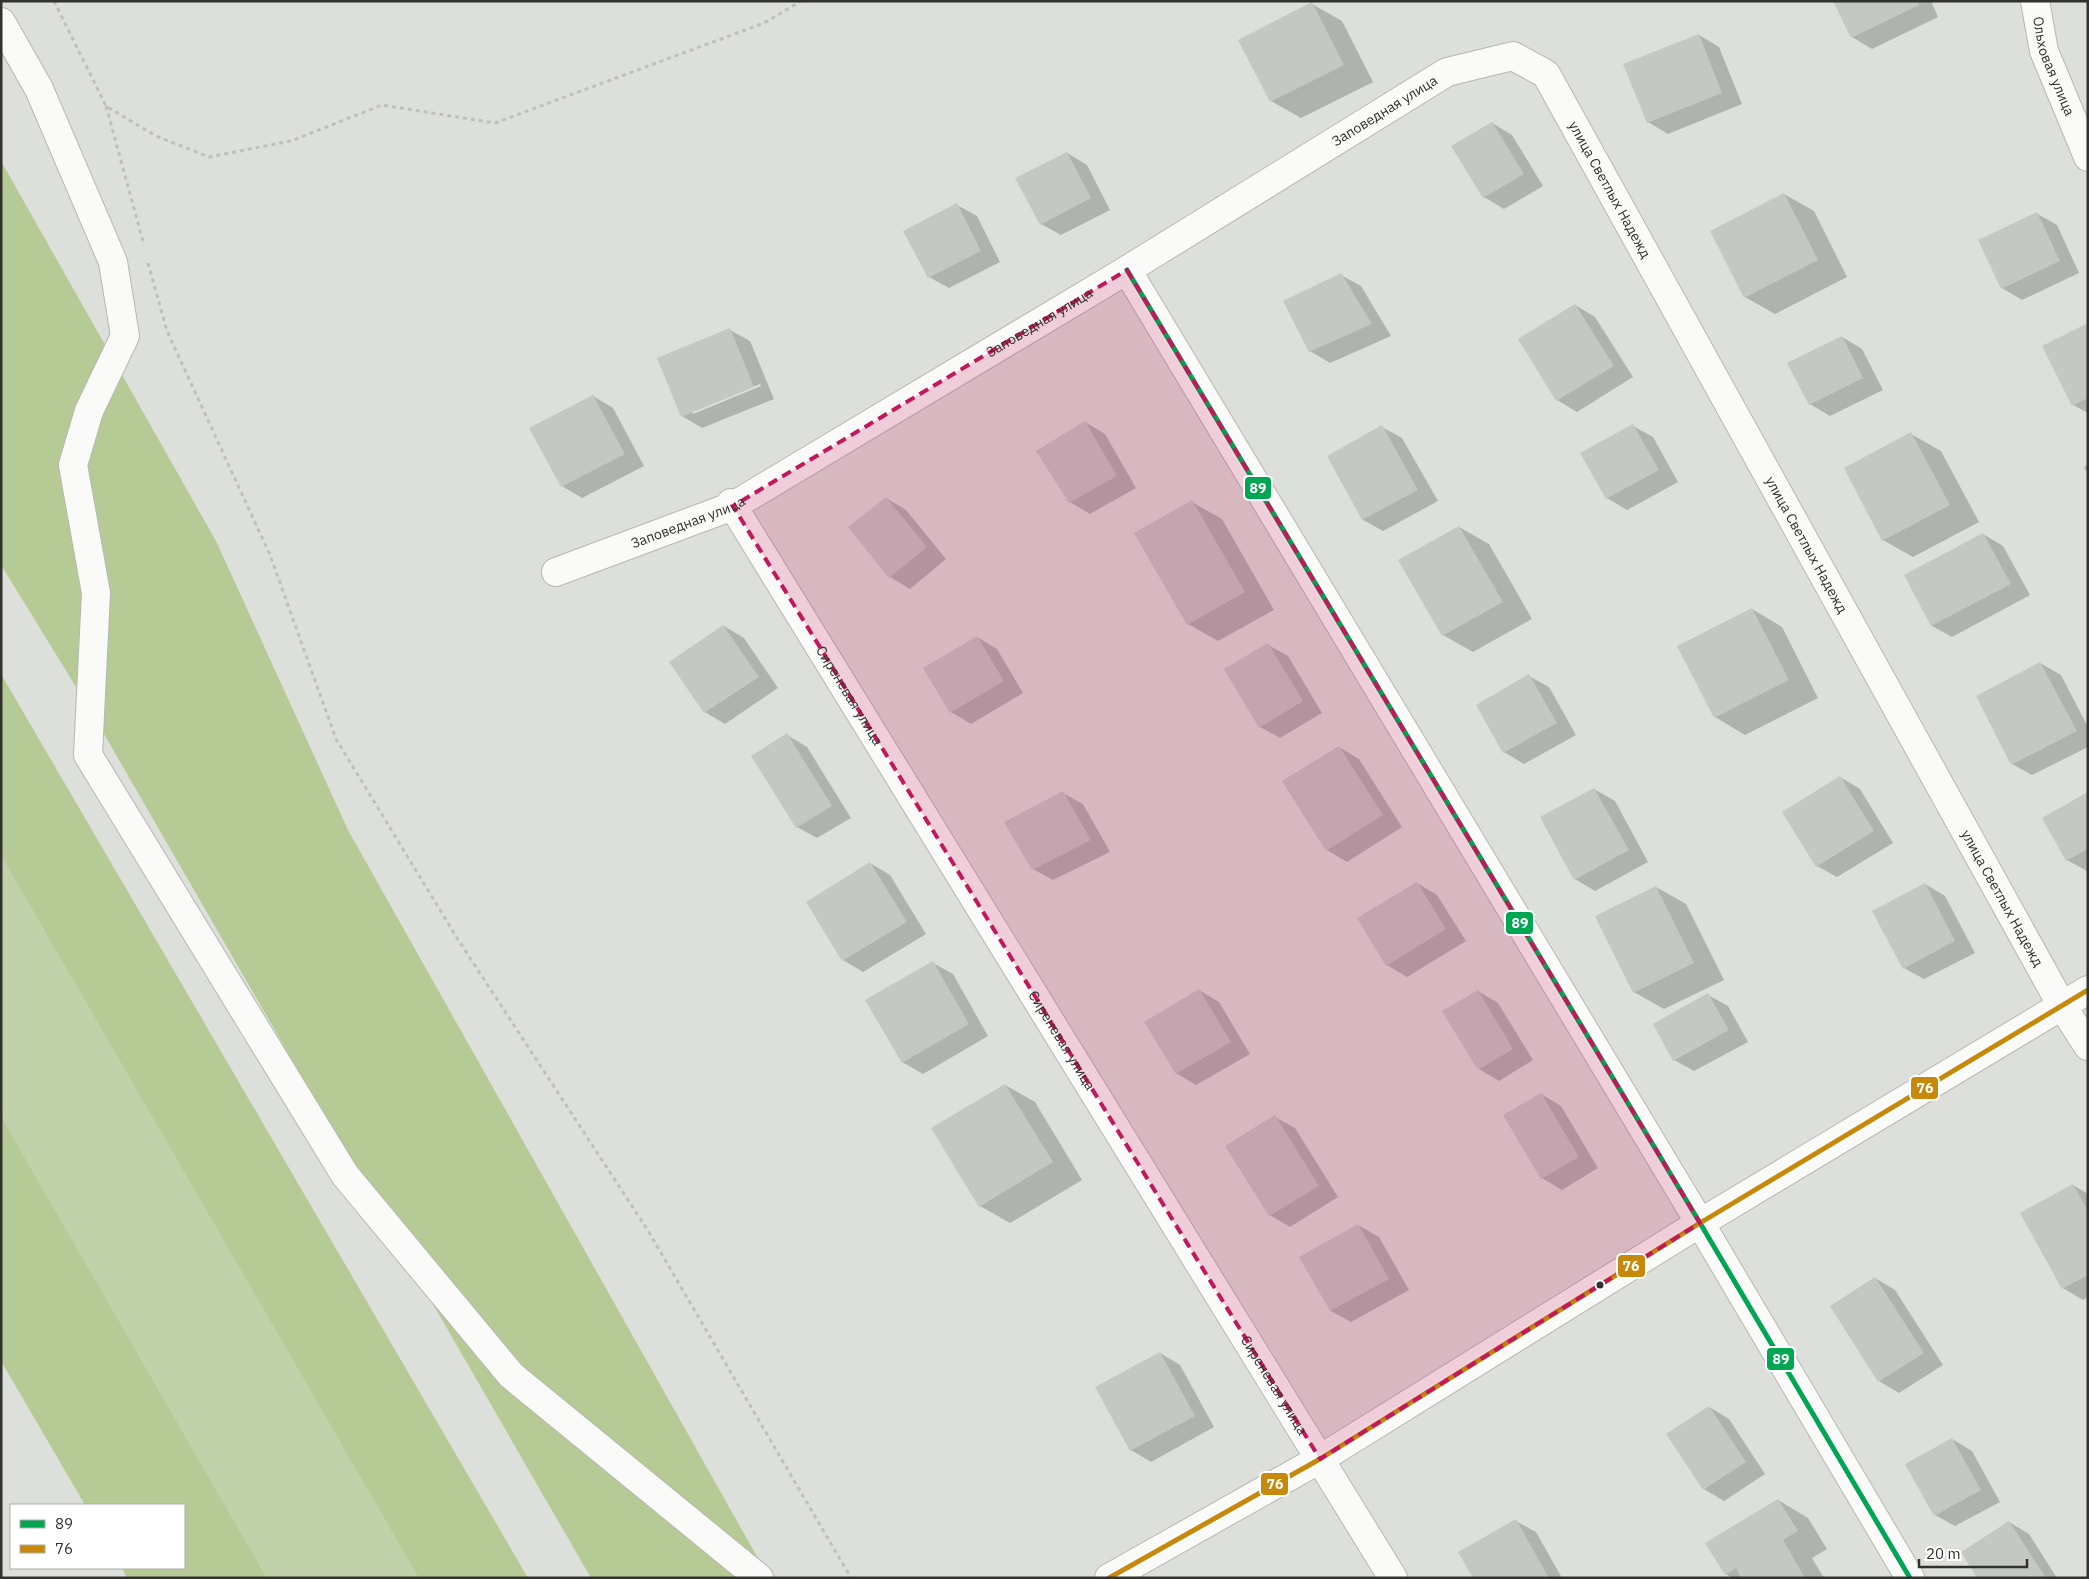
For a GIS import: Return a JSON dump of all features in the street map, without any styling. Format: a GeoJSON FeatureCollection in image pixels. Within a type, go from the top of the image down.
{"type":"FeatureCollection","features":[{"type":"Feature","properties":{"kind":"street","name":"Ольховая улица"},"geometry":{"type":"LineString","coordinates":[[2035,1],[2044,51],[2088,157]]}},
{"type":"Feature","properties":{"kind":"street"},"geometry":{"type":"LineString","coordinates":[[1,22],[39,89],[113,262],[125,336],[89,411],[73,465],[96,593],[88,755],[345,1175],[511,1375],[758,1578]]}},
{"type":"Feature","properties":{"kind":"street","name":"Заповедная улица"},"geometry":{"type":"LineString","coordinates":[[556,572],[732,504],[1127,270],[1447,72],[1513,56]]}},
{"type":"Feature","properties":{"kind":"street","name":"улица Светлых Надежд"},"geometry":{"type":"LineString","coordinates":[[1513,56],[1546,74],[2062,1006],[2088,1046]]}},
{"type":"Feature","properties":{"kind":"street"},"geometry":{"type":"LineString","coordinates":[[1127,270],[1700,1223],[1910,1578]]}},
{"type":"Feature","properties":{"kind":"street","name":"Сиреневая улица"},"geometry":{"type":"LineString","coordinates":[[732,504],[1393,1578]]}},
{"type":"Feature","properties":{"kind":"street"},"geometry":{"type":"LineString","coordinates":[[1109,1578],[1320,1459],[1700,1223],[2088,990]]}},
{"type":"Feature","properties":{"kind":"path"},"geometry":{"type":"LineString","coordinates":[[54,1],[106,106],[144,246]]}},
{"type":"Feature","properties":{"kind":"path"},"geometry":{"type":"LineString","coordinates":[[106,106],[156,136],[209,157],[291,140],[382,105],[495,123],[764,23],[801,1]]}},
{"type":"Feature","properties":{"kind":"path"},"geometry":{"type":"LineString","coordinates":[[146,256],[167,331],[270,555],[336,739],[457,938],[647,1229],[851,1578]]}},
{"type":"Feature","properties":{"kind":"highlighted area"},"geometry":{"type":"Polygon","coordinates":[[[1127,270],[1700,1223],[1320,1459],[733,506],[1127,270]]]}},
{"type":"Feature","properties":{"kind":"green space"},"geometry":{"type":"Polygon","coordinates":[[[1,161],[216,541],[348,830],[769,1578],[591,1578],[89,708],[1,565],[1,161]]]}},
{"type":"Feature","properties":{"kind":"green space"},"geometry":{"type":"Polygon","coordinates":[[[1,674],[528,1578],[419,1578],[1,855],[1,674]]]}},
{"type":"Feature","properties":{"kind":"green space"},"geometry":{"type":"Polygon","coordinates":[[[1,833],[444,1578],[267,1578],[1,1116],[1,833]]]}},
{"type":"Feature","properties":{"kind":"green space"},"geometry":{"type":"Polygon","coordinates":[[[1,1116],[267,1578],[127,1578],[122,1569],[185,1569],[185,1504],[84,1504],[1,1361],[1,1116]]]}},
{"type":"Feature","properties":{"kind":"building"},"geometry":{"type":"Polygon","coordinates":[[[1833,1],[1917,1],[1919,5],[1851,38],[1833,1]]]}},
{"type":"Feature","properties":{"kind":"building"},"geometry":{"type":"Polygon","coordinates":[[[1312,2],[1344,65],[1270,102],[1238,40],[1312,2]]]}},
{"type":"Feature","properties":{"kind":"building"},"geometry":{"type":"Polygon","coordinates":[[[1699,34],[1722,93],[1647,123],[1623,64],[1699,34]]]}},
{"type":"Feature","properties":{"kind":"building"},"geometry":{"type":"Polygon","coordinates":[[[1492,122],[1524,174],[1483,198],[1451,146],[1492,122]]]}},
{"type":"Feature","properties":{"kind":"building"},"geometry":{"type":"Polygon","coordinates":[[[1067,152],[1091,198],[1040,225],[1015,178],[1067,152]]]}},
{"type":"Feature","properties":{"kind":"building"},"geometry":{"type":"Polygon","coordinates":[[[1784,193],[1818,260],[1744,298],[1710,231],[1784,193]]]}},
{"type":"Feature","properties":{"kind":"building"},"geometry":{"type":"Polygon","coordinates":[[[957,203],[981,251],[928,278],[903,231],[957,203]]]}},
{"type":"Feature","properties":{"kind":"building"},"geometry":{"type":"Polygon","coordinates":[[[2037,212],[2060,261],[2001,289],[1978,240],[2037,212]]]}},
{"type":"Feature","properties":{"kind":"building"},"geometry":{"type":"Polygon","coordinates":[[[1341,273],[1372,324],[1309,352],[1283,301],[1341,273]]]}},
{"type":"Feature","properties":{"kind":"building"},"geometry":{"type":"Polygon","coordinates":[[[1575,304],[1614,366],[1556,401],[1518,339],[1575,304]]]}},
{"type":"Feature","properties":{"kind":"building"},"geometry":{"type":"Polygon","coordinates":[[[2088,323],[2088,398],[2072,406],[2042,346],[2088,323]]]}},
{"type":"Feature","properties":{"kind":"building"},"geometry":{"type":"Polygon","coordinates":[[[730,328],[754,387],[681,417],[657,358],[730,328]]]}},
{"type":"Feature","properties":{"kind":"building"},"geometry":{"type":"Polygon","coordinates":[[[1842,336],[1863,378],[1809,405],[1787,363],[1842,336]]]}},
{"type":"Feature","properties":{"kind":"building"},"geometry":{"type":"Polygon","coordinates":[[[593,395],[625,454],[561,487],[529,428],[593,395]]]}},
{"type":"Feature","properties":{"kind":"building"},"geometry":{"type":"Polygon","coordinates":[[[1085,421],[1117,476],[1069,503],[1036,451],[1085,421]]]}},
{"type":"Feature","properties":{"kind":"building"},"geometry":{"type":"Polygon","coordinates":[[[1633,424],[1659,470],[1606,499],[1580,453],[1633,424]]]}},
{"type":"Feature","properties":{"kind":"building"},"geometry":{"type":"Polygon","coordinates":[[[1382,425],[1418,490],[1362,520],[1327,456],[1382,425]]]}},
{"type":"Feature","properties":{"kind":"building"},"geometry":{"type":"Polygon","coordinates":[[[1911,432],[1950,505],[1882,541],[1844,468],[1911,432]]]}},
{"type":"Feature","properties":{"kind":"building"},"geometry":{"type":"Polygon","coordinates":[[[886,497],[927,547],[889,578],[848,527],[886,497]]]}},
{"type":"Feature","properties":{"kind":"building"},"geometry":{"type":"Polygon","coordinates":[[[1192,500],[1245,592],[1187,625],[1134,533],[1192,500]]]}},
{"type":"Feature","properties":{"kind":"building"},"geometry":{"type":"Polygon","coordinates":[[[1459,526],[1503,602],[1442,636],[1398,560],[1459,526]]]}},
{"type":"Feature","properties":{"kind":"building"},"geometry":{"type":"Polygon","coordinates":[[[1983,533],[2011,584],[1931,626],[1904,575],[1983,533]]]}},
{"type":"Feature","properties":{"kind":"building"},"geometry":{"type":"Polygon","coordinates":[[[1752,608],[1789,680],[1714,718],[1677,646],[1752,608]]]}},
{"type":"Feature","properties":{"kind":"building"},"geometry":{"type":"Polygon","coordinates":[[[723,625],[759,677],[704,713],[669,662],[723,625]]]}},
{"type":"Feature","properties":{"kind":"building"},"geometry":{"type":"Polygon","coordinates":[[[977,636],[1004,681],[950,713],[923,668],[977,636]]]}},
{"type":"Feature","properties":{"kind":"building"},"geometry":{"type":"Polygon","coordinates":[[[1268,643],[1303,701],[1259,728],[1224,669],[1268,643]]]}},
{"type":"Feature","properties":{"kind":"building"},"geometry":{"type":"Polygon","coordinates":[[[2040,662],[2077,731],[2011,765],[1976,696],[2040,662]]]}},
{"type":"Feature","properties":{"kind":"building"},"geometry":{"type":"Polygon","coordinates":[[[1529,674],[1557,723],[1503,753],[1476,705],[1529,674]]]}},
{"type":"Feature","properties":{"kind":"building"},"geometry":{"type":"Polygon","coordinates":[[[787,733],[832,806],[796,828],[751,756],[787,733]]]}},
{"type":"Feature","properties":{"kind":"building"},"geometry":{"type":"Polygon","coordinates":[[[1339,746],[1383,815],[1326,851],[1282,781],[1339,746]]]}},
{"type":"Feature","properties":{"kind":"building"},"geometry":{"type":"Polygon","coordinates":[[[1840,776],[1874,831],[1816,867],[1782,812],[1840,776]]]}},
{"type":"Feature","properties":{"kind":"building"},"geometry":{"type":"Polygon","coordinates":[[[1594,788],[1629,850],[1574,880],[1540,817],[1594,788]]]}},
{"type":"Feature","properties":{"kind":"building"},"geometry":{"type":"Polygon","coordinates":[[[1063,791],[1091,840],[1032,870],[1004,822],[1063,791]]]}},
{"type":"Feature","properties":{"kind":"building"},"geometry":{"type":"Polygon","coordinates":[[[2088,792],[2088,849],[2066,861],[2042,818],[2088,792]]]}},
{"type":"Feature","properties":{"kind":"building"},"geometry":{"type":"Polygon","coordinates":[[[870,862],[907,922],[842,961],[806,902],[870,862]]]}},
{"type":"Feature","properties":{"kind":"building"},"geometry":{"type":"Polygon","coordinates":[[[1417,882],[1446,929],[1386,966],[1357,918],[1417,882]]]}},
{"type":"Feature","properties":{"kind":"building"},"geometry":{"type":"Polygon","coordinates":[[[1925,883],[1955,941],[1903,969],[1872,911],[1925,883]]]}},
{"type":"Feature","properties":{"kind":"building"},"geometry":{"type":"Polygon","coordinates":[[[1656,886],[1694,963],[1633,993],[1595,916],[1656,886]]]}},
{"type":"Feature","properties":{"kind":"building"},"geometry":{"type":"Polygon","coordinates":[[[933,961],[969,1024],[902,1063],[865,1000],[933,961]]]}},
{"type":"Feature","properties":{"kind":"building"},"geometry":{"type":"Polygon","coordinates":[[[1199,989],[1231,1042],[1176,1074],[1144,1022],[1199,989]]]}},
{"type":"Feature","properties":{"kind":"building"},"geometry":{"type":"Polygon","coordinates":[[[1478,990],[1513,1049],[1478,1070],[1442,1011],[1478,990]]]}},
{"type":"Feature","properties":{"kind":"building"},"geometry":{"type":"Polygon","coordinates":[[[1708,993],[1729,1030],[1673,1061],[1653,1024],[1708,993]]]}},
{"type":"Feature","properties":{"kind":"building"},"geometry":{"type":"Polygon","coordinates":[[[1005,1084],[1053,1162],[979,1207],[931,1128],[1005,1084]]]}},
{"type":"Feature","properties":{"kind":"building"},"geometry":{"type":"Polygon","coordinates":[[[1541,1093],[1579,1157],[1541,1179],[1503,1115],[1541,1093]]]}},
{"type":"Feature","properties":{"kind":"building"},"geometry":{"type":"Polygon","coordinates":[[[1275,1115],[1319,1186],[1269,1216],[1225,1146],[1275,1115]]]}},
{"type":"Feature","properties":{"kind":"building"},"geometry":{"type":"Polygon","coordinates":[[[2073,1184],[2088,1211],[2088,1275],[2062,1289],[2020,1213],[2073,1184]]]}},
{"type":"Feature","properties":{"kind":"building"},"geometry":{"type":"Polygon","coordinates":[[[1358,1224],[1389,1279],[1330,1311],[1299,1257],[1358,1224]]]}},
{"type":"Feature","properties":{"kind":"building"},"geometry":{"type":"Polygon","coordinates":[[[1875,1277],[1924,1353],[1878,1382],[1830,1306],[1875,1277]]]}},
{"type":"Feature","properties":{"kind":"building"},"geometry":{"type":"Polygon","coordinates":[[[1160,1352],[1195,1416],[1130,1451],[1095,1387],[1160,1352]]]}},
{"type":"Feature","properties":{"kind":"building"},"geometry":{"type":"Polygon","coordinates":[[[1709,1406],[1746,1462],[1703,1490],[1666,1434],[1709,1406]]]}},
{"type":"Feature","properties":{"kind":"building"},"geometry":{"type":"Polygon","coordinates":[[[1952,1438],[1981,1490],[1934,1516],[1905,1464],[1952,1438]]]}},
{"type":"Feature","properties":{"kind":"building"},"geometry":{"type":"Polygon","coordinates":[[[1778,1499],[1798,1531],[1783,1540],[1805,1578],[1741,1578],[1736,1568],[1725,1575],[1705,1543],[1778,1499]]]}},
{"type":"Feature","properties":{"kind":"building"},"geometry":{"type":"Polygon","coordinates":[[[1516,1519],[1549,1578],[1473,1578],[1458,1552],[1516,1519]]]}},
{"type":"Feature","properties":{"kind":"building"},"geometry":{"type":"Polygon","coordinates":[[[2009,1521],[2046,1578],[1977,1578],[1961,1552],[2009,1521]]]}},
{"type":"Feature","properties":{"kind":"transit line","name":"89"},"geometry":{"type":"LineString","coordinates":[[1127,270],[1700,1223],[1910,1578]]}},
{"type":"Feature","properties":{"kind":"transit line","name":"76"},"geometry":{"type":"LineString","coordinates":[[1109,1578],[1320,1459],[1700,1223],[2088,990]]}}]}
